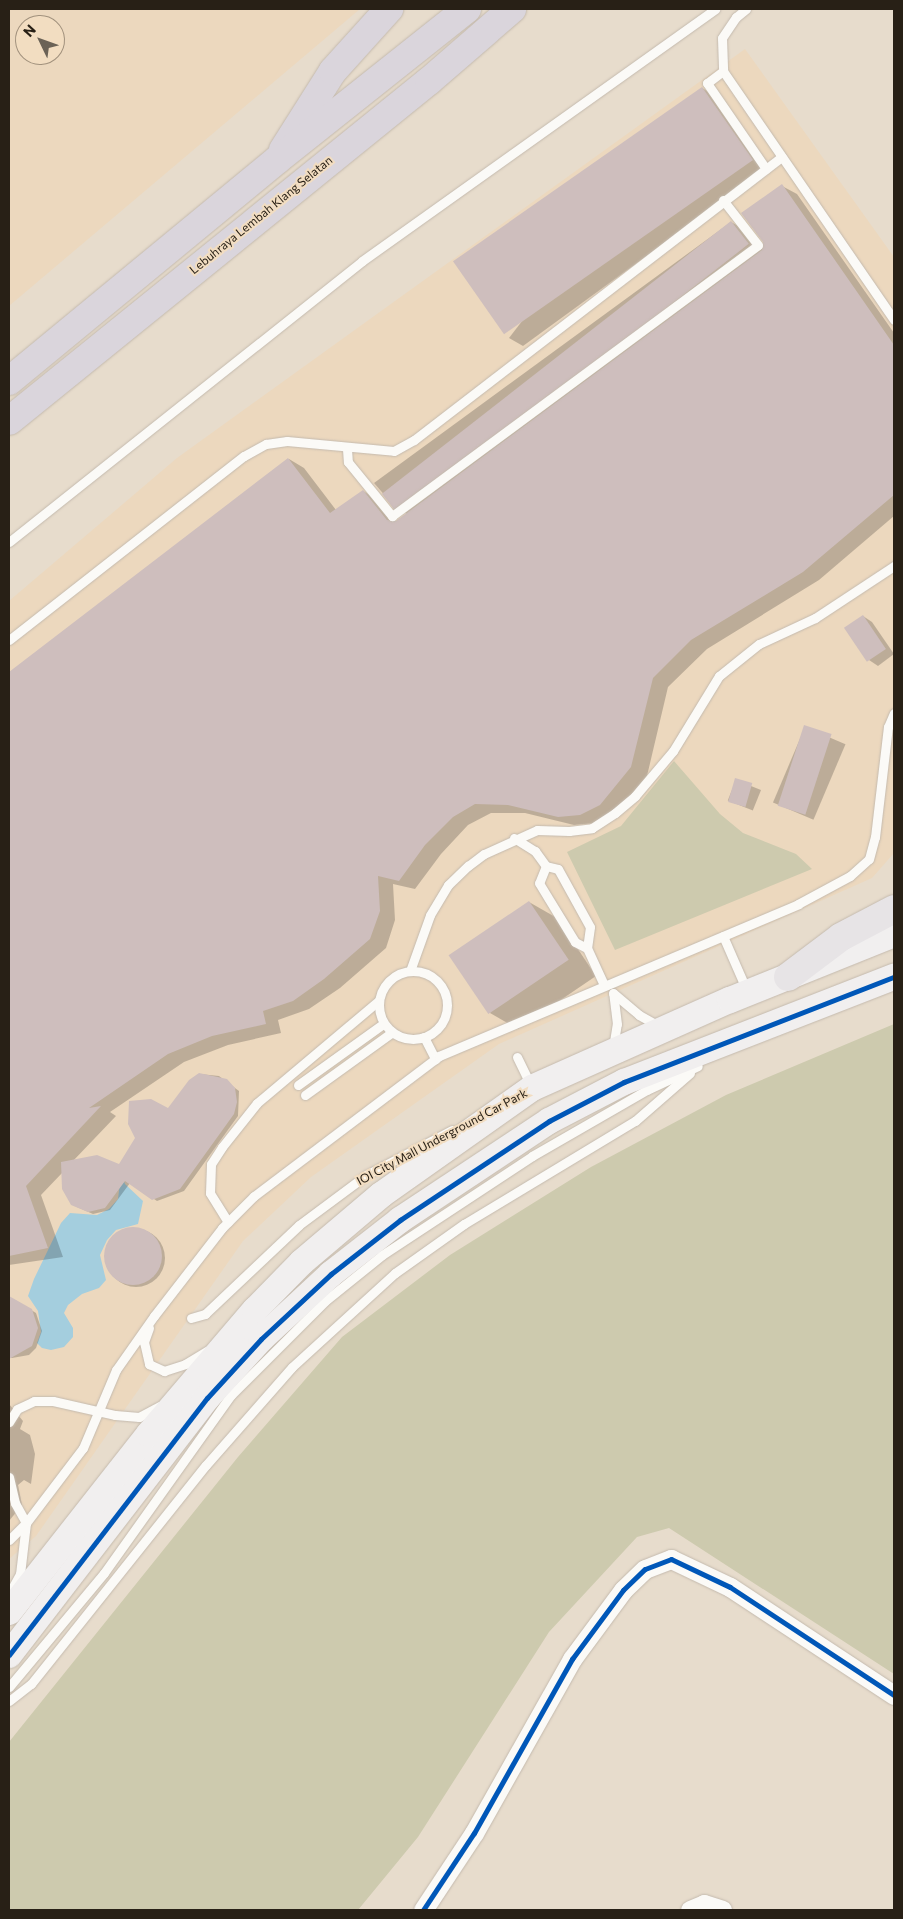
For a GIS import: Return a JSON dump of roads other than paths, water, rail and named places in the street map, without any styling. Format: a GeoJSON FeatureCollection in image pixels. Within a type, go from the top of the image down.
{"type":"FeatureCollection","features":[{"type":"Feature","properties":{"kind":"highway"},"geometry":{"type":"LineString","coordinates":[[277,160],[301,117],[333,72],[388,9]]}},
{"type":"Feature","properties":{"kind":"highway"},"geometry":{"type":"LineString","coordinates":[[9,381],[277,160],[467,9]]}},
{"type":"Feature","properties":{"kind":"highway","name":"Lebuhraya Lembah Klang Selatan"},"geometry":{"type":"LineString","coordinates":[[9,421],[429,81],[512,9]]}},
{"type":"Feature","properties":{"kind":"highway"},"geometry":{"type":"LineString","coordinates":[[429,81],[530,9]]}},
{"type":"Feature","properties":{"kind":"main road"},"geometry":{"type":"LineString","coordinates":[[788,977],[841,937],[884,917],[894,909]]}},
{"type":"Feature","properties":{"kind":"street"},"geometry":{"type":"LineString","coordinates":[[9,1612],[149,1434],[255,1310],[302,1262],[381,1195],[532,1088],[664,1028],[894,934]]}},
{"type":"Feature","properties":{"kind":"street"},"geometry":{"type":"LineString","coordinates":[[9,1654],[207,1398],[261,1339],[331,1274],[400,1220],[549,1121],[624,1082],[673,1060],[794,1017],[894,977]]}},
{"type":"Feature","properties":{"kind":"street"},"geometry":{"type":"LineString","coordinates":[[423,1910],[474,1833],[572,1659],[623,1590],[645,1569],[671,1559],[730,1587],[894,1696]]}},
{"type":"Feature","properties":{"kind":"street"},"geometry":{"type":"LineString","coordinates":[[690,1910],[704,1904],[722,1910]]}},
{"type":"Feature","properties":{"kind":"lane"},"geometry":{"type":"LineString","coordinates":[[9,542],[362,260],[715,9]]}},
{"type":"Feature","properties":{"kind":"lane"},"geometry":{"type":"LineString","coordinates":[[746,9],[736,16],[722,38],[723,71],[894,320]]}},
{"type":"Feature","properties":{"kind":"lane"},"geometry":{"type":"LineString","coordinates":[[723,71],[707,83],[766,168]]}},
{"type":"Feature","properties":{"kind":"lane"},"geometry":{"type":"LineString","coordinates":[[9,640],[244,456],[266,444],[287,441],[347,449],[394,451],[414,440],[723,200],[782,157]]}},
{"type":"Feature","properties":{"kind":"lane"},"geometry":{"type":"LineString","coordinates":[[347,449],[348,462],[392,516],[758,245],[723,200]]}},
{"type":"Feature","properties":{"kind":"lane"},"geometry":{"type":"LineString","coordinates":[[410,971],[430,915],[448,885],[484,854],[514,838],[537,830],[568,831],[592,828],[615,813],[635,796],[673,751],[719,676],[759,644],[815,618],[894,566]]}},
{"type":"Feature","properties":{"kind":"lane"},"geometry":{"type":"LineString","coordinates":[[9,1540],[26,1523],[83,1448],[97,1409],[116,1370],[154,1316],[228,1222],[254,1196],[435,1059],[826,891],[850,876],[869,859],[875,837],[888,727],[894,713]]}},
{"type":"Feature","properties":{"kind":"lane"},"geometry":{"type":"LineString","coordinates":[[514,838],[535,851],[546,866],[558,870],[590,927],[587,948],[604,985]]}},
{"type":"Feature","properties":{"kind":"lane"},"geometry":{"type":"LineString","coordinates":[[546,866],[539,883],[575,942],[587,948]]}},
{"type":"Feature","properties":{"kind":"lane"},"geometry":{"type":"LineString","coordinates":[[722,936],[747,993]]}},
{"type":"Feature","properties":{"kind":"lane"},"geometry":{"type":"LineString","coordinates":[[228,1222],[210,1193],[211,1164],[257,1103],[378,1001],[389,980],[410,971],[431,976],[445,992],[446,1014],[434,1032],[414,1040],[391,1032],[383,1024],[378,1001]]}},
{"type":"Feature","properties":{"kind":"lane"},"geometry":{"type":"LineString","coordinates":[[613,1051],[617,1024],[613,993],[639,1015],[664,1028]]}},
{"type":"Feature","properties":{"kind":"lane"},"geometry":{"type":"LineString","coordinates":[[715,1058],[794,1017]]}},
{"type":"Feature","properties":{"kind":"lane"},"geometry":{"type":"LineString","coordinates":[[298,1085],[383,1024]]}},
{"type":"Feature","properties":{"kind":"lane"},"geometry":{"type":"LineString","coordinates":[[305,1095],[391,1032]]}},
{"type":"Feature","properties":{"kind":"lane"},"geometry":{"type":"LineString","coordinates":[[424,1037],[435,1059]]}},
{"type":"Feature","properties":{"kind":"lane"},"geometry":{"type":"LineString","coordinates":[[517,1056],[532,1088]]}},
{"type":"Feature","properties":{"kind":"lane"},"geometry":{"type":"LineString","coordinates":[[9,1687],[104,1573],[231,1395],[325,1301],[382,1255],[532,1156],[647,1090],[707,1062]]}},
{"type":"Feature","properties":{"kind":"lane"},"geometry":{"type":"LineString","coordinates":[[9,1701],[31,1684],[206,1465],[299,1361],[395,1272],[464,1224],[635,1121],[698,1067]]}},
{"type":"Feature","properties":{"kind":"lane","name":"IOI City Mall Underground Car Park"},"geometry":{"type":"LineString","coordinates":[[191,1318],[205,1314],[299,1225],[366,1176],[532,1088]]}},
{"type":"Feature","properties":{"kind":"lane"},"geometry":{"type":"LineString","coordinates":[[9,1422],[16,1409],[34,1401],[97,1409],[114,1415],[139,1417],[156,1410],[206,1352],[255,1310]]}},
{"type":"Feature","properties":{"kind":"lane"},"geometry":{"type":"LineString","coordinates":[[154,1316],[144,1342],[149,1364],[164,1371],[185,1364],[206,1352]]}},
{"type":"Feature","properties":{"kind":"lane"},"geometry":{"type":"LineString","coordinates":[[9,1477],[15,1503],[26,1523],[20,1574],[9,1595]]}},
{"type":"Feature","properties":{"kind":"water"},"geometry":{"type":"Polygon","coordinates":[[[121,1174],[125,1184],[143,1201],[138,1224],[116,1230],[107,1240],[100,1255],[106,1280],[99,1288],[82,1294],[68,1305],[64,1313],[73,1328],[73,1337],[64,1347],[51,1350],[42,1348],[37,1343],[41,1332],[38,1311],[28,1296],[34,1279],[61,1223],[70,1213],[97,1215],[109,1209],[118,1199],[121,1174]]]}}]}
